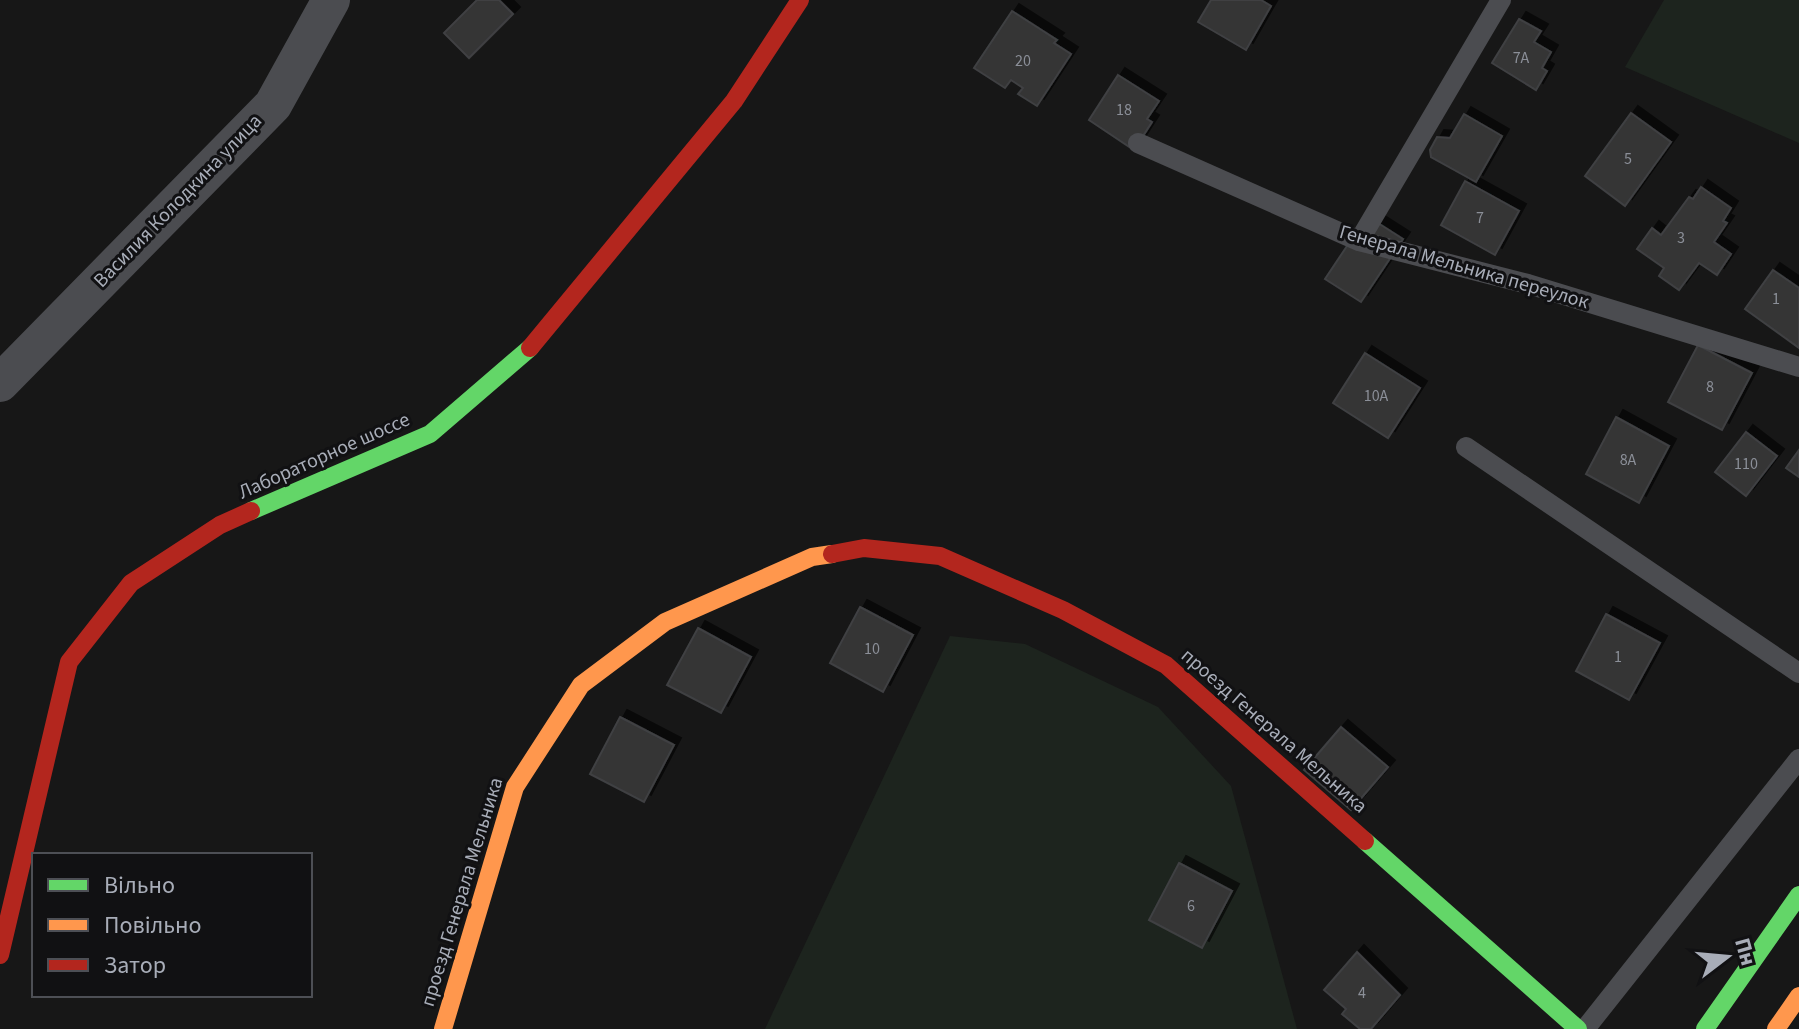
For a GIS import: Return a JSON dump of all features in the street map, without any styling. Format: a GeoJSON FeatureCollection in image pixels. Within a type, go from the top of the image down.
{"type":"FeatureCollection","features":[{"type":"Feature","properties":{"kind":"street","name":"Василия Колодкина улица"},"geometry":{"type":"LineString","coordinates":[[0,383],[273,105],[331,0]]}},
{"type":"Feature","properties":{"kind":"street","name":"Лабораторное шоссе"},"geometry":{"type":"LineString","coordinates":[[0,955],[69,662],[131,583],[220,525],[430,434],[532,346],[734,101],[800,0]]}},
{"type":"Feature","properties":{"kind":"street","name":"проезд Генерала Мельника"},"geometry":{"type":"LineString","coordinates":[[443,1029],[515,787],[581,685],[665,622],[812,557],[864,548],[940,556],[1063,610],[1166,665],[1578,1029]]}},
{"type":"Feature","properties":{"kind":"street"},"geometry":{"type":"LineString","coordinates":[[1705,1029],[1799,895]]}},
{"type":"Feature","properties":{"kind":"street"},"geometry":{"type":"LineString","coordinates":[[1776,1029],[1799,996]]}},
{"type":"Feature","properties":{"kind":"lane"},"geometry":{"type":"LineString","coordinates":[[1359,241],[1501,0]]}},
{"type":"Feature","properties":{"kind":"lane","name":"Генерала Мельника переулок"},"geometry":{"type":"LineString","coordinates":[[1138,143],[1359,241],[1528,284],[1799,367]]}},
{"type":"Feature","properties":{"kind":"lane"},"geometry":{"type":"LineString","coordinates":[[1466,447],[1799,673]]}},
{"type":"Feature","properties":{"kind":"lane"},"geometry":{"type":"LineString","coordinates":[[1585,1029],[1799,759]]}},
{"type":"Feature","properties":{"kind":"shaded area"},"geometry":{"type":"Polygon","coordinates":[[[1664,0],[1799,0],[1799,143],[1625,67],[1664,0]]]}},
{"type":"Feature","properties":{"kind":"shaded area"},"geometry":{"type":"Polygon","coordinates":[[[950,636],[1025,644],[1158,707],[1231,786],[1297,1029],[765,1029],[950,636]]]}},
{"type":"Feature","properties":{"kind":"building"},"geometry":{"type":"Polygon","coordinates":[[[477,0],[499,0],[513,14],[469,58],[444,33],[477,0]]]}},
{"type":"Feature","properties":{"kind":"building"},"geometry":{"type":"Polygon","coordinates":[[[1211,0],[1261,0],[1271,6],[1246,50],[1198,22],[1211,0]]]}},
{"type":"Feature","properties":{"kind":"building"},"geometry":{"type":"Polygon","coordinates":[[[1012,11],[1057,40],[1054,43],[1071,54],[1037,106],[1018,94],[1023,88],[1011,80],[1005,88],[974,68],[1012,11]]]}},
{"type":"Feature","properties":{"kind":"building"},"geometry":{"type":"Polygon","coordinates":[[[1519,19],[1541,31],[1534,42],[1551,52],[1542,68],[1547,71],[1536,90],[1492,63],[1519,19]]]}},
{"type":"Feature","properties":{"kind":"building"},"geometry":{"type":"Polygon","coordinates":[[[1118,75],[1159,101],[1147,119],[1152,122],[1134,150],[1089,120],[1118,75]]]}},
{"type":"Feature","properties":{"kind":"building"},"geometry":{"type":"Polygon","coordinates":[[[1631,113],[1671,142],[1625,206],[1585,176],[1631,113]]]}},
{"type":"Feature","properties":{"kind":"building"},"geometry":{"type":"Polygon","coordinates":[[[1464,114],[1502,136],[1476,182],[1431,157],[1430,150],[1437,137],[1450,138],[1464,114]]]}},
{"type":"Feature","properties":{"kind":"building"},"geometry":{"type":"Polygon","coordinates":[[[1465,181],[1519,211],[1495,255],[1441,225],[1465,181]]]}},
{"type":"Feature","properties":{"kind":"building"},"geometry":{"type":"Polygon","coordinates":[[[1701,187],[1731,208],[1723,221],[1727,223],[1714,242],[1731,254],[1717,275],[1699,263],[1679,290],[1659,276],[1664,268],[1637,249],[1652,228],[1661,235],[1689,197],[1693,199],[1701,187]]]}},
{"type":"Feature","properties":{"kind":"building"},"geometry":{"type":"Polygon","coordinates":[[[1367,216],[1403,239],[1361,302],[1325,279],[1367,216]]]}},
{"type":"Feature","properties":{"kind":"building"},"geometry":{"type":"Polygon","coordinates":[[[1773,270],[1799,288],[1799,348],[1745,309],[1773,270]]]}},
{"type":"Feature","properties":{"kind":"building"},"geometry":{"type":"Polygon","coordinates":[[[1698,345],[1752,373],[1722,430],[1668,402],[1698,345]]]}},
{"type":"Feature","properties":{"kind":"building"},"geometry":{"type":"Polygon","coordinates":[[[1365,353],[1420,388],[1388,438],[1333,403],[1365,353]]]}},
{"type":"Feature","properties":{"kind":"building"},"geometry":{"type":"Polygon","coordinates":[[[1616,417],[1669,446],[1639,503],[1586,474],[1616,417]]]}},
{"type":"Feature","properties":{"kind":"building"},"geometry":{"type":"Polygon","coordinates":[[[1746,432],[1777,456],[1746,496],[1715,472],[1746,432]]]}},
{"type":"Feature","properties":{"kind":"building"},"geometry":{"type":"Polygon","coordinates":[[[1799,450],[1799,477],[1786,468],[1799,450]]]}},
{"type":"Feature","properties":{"kind":"building"},"geometry":{"type":"Polygon","coordinates":[[[860,607],[913,635],[883,692],[830,663],[860,607]]]}},
{"type":"Feature","properties":{"kind":"building"},"geometry":{"type":"Polygon","coordinates":[[[1606,614],[1660,643],[1629,700],[1576,671],[1606,614]]]}},
{"type":"Feature","properties":{"kind":"building"},"geometry":{"type":"Polygon","coordinates":[[[698,628],[751,657],[721,713],[667,685],[698,628]]]}},
{"type":"Feature","properties":{"kind":"building"},"geometry":{"type":"Polygon","coordinates":[[[620,717],[674,745],[644,802],[590,774],[620,717]]]}},
{"type":"Feature","properties":{"kind":"building"},"geometry":{"type":"Polygon","coordinates":[[[1341,727],[1388,767],[1351,810],[1304,770],[1341,727]]]}},
{"type":"Feature","properties":{"kind":"building"},"geometry":{"type":"Polygon","coordinates":[[[1179,863],[1232,891],[1202,948],[1149,920],[1179,863]]]}},
{"type":"Feature","properties":{"kind":"building"},"geometry":{"type":"Polygon","coordinates":[[[1357,952],[1400,995],[1371,1029],[1360,1029],[1342,1014],[1346,1009],[1324,990],[1357,952]]]}},
{"type":"Feature","properties":{"kind":"traffic: fast"},"geometry":{"type":"LineString","coordinates":[[251,511],[430,434],[530,348]]}},
{"type":"Feature","properties":{"kind":"traffic: fast"},"geometry":{"type":"LineString","coordinates":[[1365,841],[1578,1029]]}},
{"type":"Feature","properties":{"kind":"traffic: fast"},"geometry":{"type":"LineString","coordinates":[[1705,1029],[1799,895]]}},
{"type":"Feature","properties":{"kind":"traffic: slow"},"geometry":{"type":"LineString","coordinates":[[443,1029],[515,787],[581,685],[665,622],[812,557],[832,554]]}},
{"type":"Feature","properties":{"kind":"traffic: slow"},"geometry":{"type":"LineString","coordinates":[[1776,1029],[1799,996]]}},
{"type":"Feature","properties":{"kind":"traffic: jam"},"geometry":{"type":"LineString","coordinates":[[530,348],[734,101],[800,0]]}},
{"type":"Feature","properties":{"kind":"traffic: jam"},"geometry":{"type":"LineString","coordinates":[[0,955],[69,662],[131,583],[220,525],[251,511]]}},
{"type":"Feature","properties":{"kind":"traffic: jam"},"geometry":{"type":"LineString","coordinates":[[832,554],[864,548],[940,556],[1063,610],[1166,665],[1365,841]]}}]}
